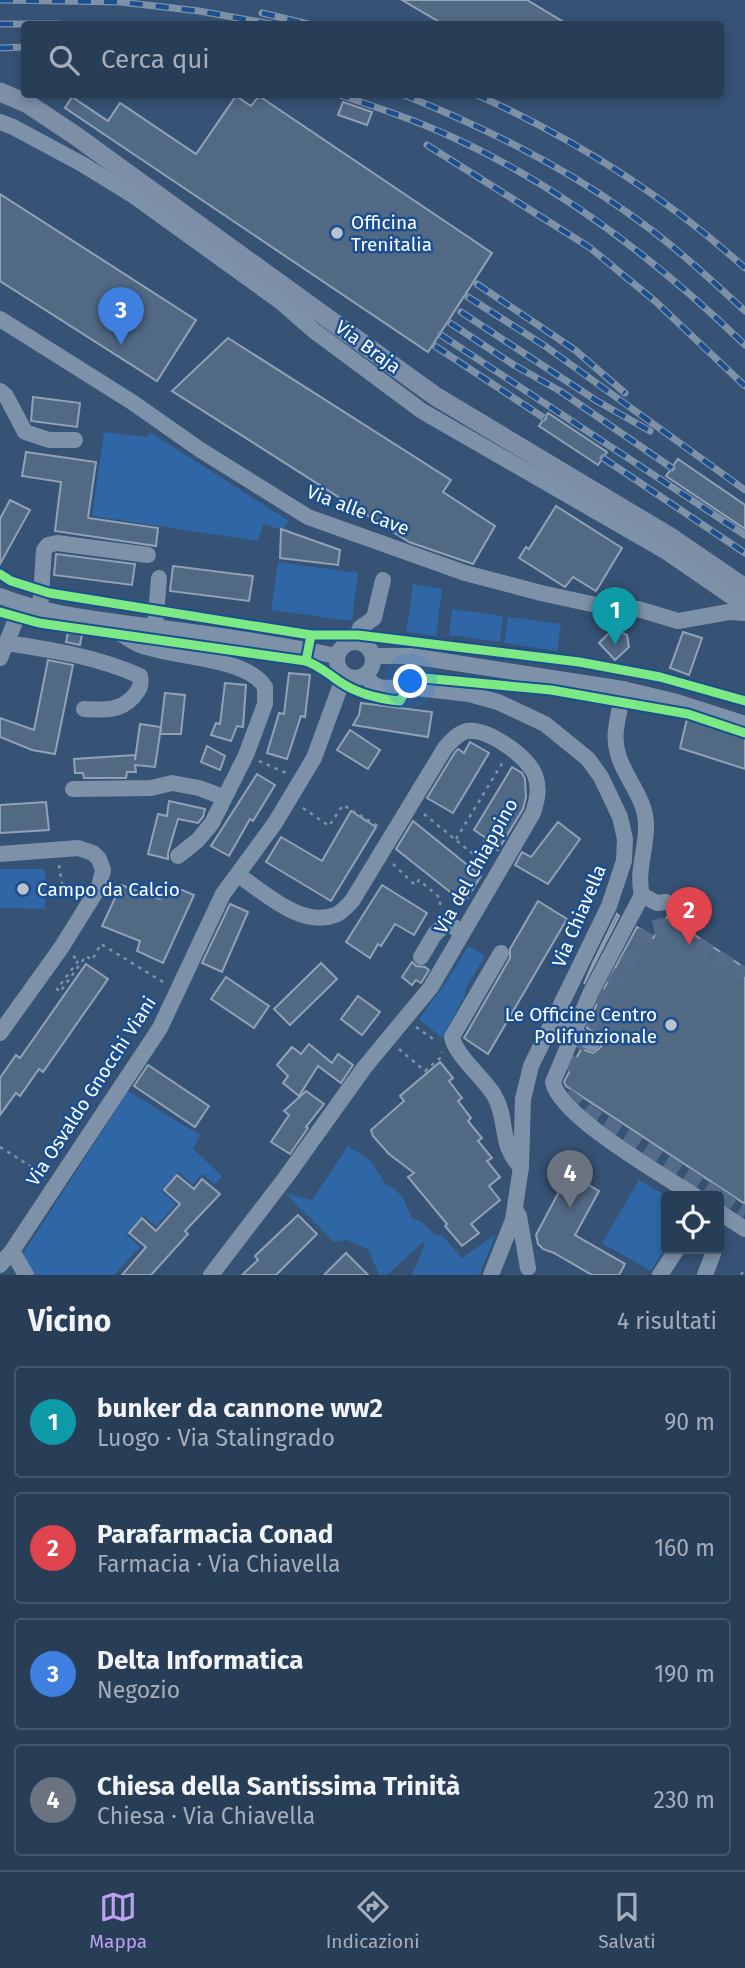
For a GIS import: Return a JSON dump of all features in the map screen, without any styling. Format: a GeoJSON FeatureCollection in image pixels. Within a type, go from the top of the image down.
{"type":"FeatureCollection","features":[{"type":"Feature","properties":{"kind":"main road","name":"Via Braja"},"geometry":{"type":"LineString","coordinates":[[0,92],[28,104],[76,136],[435,396],[672,538],[745,588]]}},
{"type":"Feature","properties":{"kind":"street"},"geometry":{"type":"LineString","coordinates":[[0,122],[72,158],[134,196],[281,302],[313,330],[422,411],[665,551],[745,606]]}},
{"type":"Feature","properties":{"kind":"street","name":"Via alle Cave"},"geometry":{"type":"LineString","coordinates":[[0,318],[132,402],[199,449],[309,517],[465,573],[541,593],[638,610],[678,621],[729,612],[745,613]]}},
{"type":"Feature","properties":{"kind":"street"},"geometry":{"type":"LineString","coordinates":[[0,391],[6,396],[25,432],[49,440],[75,440]]}},
{"type":"Feature","properties":{"kind":"street"},"geometry":{"type":"LineString","coordinates":[[40,610],[44,550],[48,545],[57,543],[148,555]]}},
{"type":"Feature","properties":{"kind":"street"},"geometry":{"type":"LineString","coordinates":[[155,627],[159,578]]}},
{"type":"Feature","properties":{"kind":"street"},"geometry":{"type":"LineString","coordinates":[[355,642],[359,628],[374,618],[383,580]]}},
{"type":"Feature","properties":{"kind":"street"},"geometry":{"type":"LineString","coordinates":[[0,596],[40,610],[336,656]]}},
{"type":"Feature","properties":{"kind":"street"},"geometry":{"type":"LineString","coordinates":[[0,658],[22,605]]}},
{"type":"Feature","properties":{"kind":"street"},"geometry":{"type":"LineString","coordinates":[[106,621],[139,645],[227,665],[256,676],[262,681],[267,695],[246,755],[205,833],[178,856]]}},
{"type":"Feature","properties":{"kind":"street"},"geometry":{"type":"LineString","coordinates":[[355,642],[367,646],[373,656],[372,667],[365,676],[354,679],[344,676],[337,667],[336,656],[343,645],[355,642]]}},
{"type":"Feature","properties":{"kind":"street"},"geometry":{"type":"LineString","coordinates":[[7,643],[84,657],[121,667],[140,676],[140,688],[126,704],[110,710],[84,709]]}},
{"type":"Feature","properties":{"kind":"street"},"geometry":{"type":"LineString","coordinates":[[373,656],[411,656],[623,689],[677,702],[745,724]]}},
{"type":"Feature","properties":{"kind":"street","name":"Via Osvaldo Gnocchi Viani"},"geometry":{"type":"LineString","coordinates":[[0,1265],[12,1251],[160,1028],[223,894],[275,822],[314,758],[344,676]]}},
{"type":"Feature","properties":{"kind":"street","name":"Via Chiavella"},"geometry":{"type":"LineString","coordinates":[[365,676],[374,685],[383,688],[408,687],[469,694],[498,702],[545,724],[588,760],[610,793],[621,817],[625,861],[609,906],[531,1066],[522,1113],[521,1167],[514,1209],[508,1236],[491,1275]]}},
{"type":"Feature","properties":{"kind":"street"},"geometry":{"type":"LineString","coordinates":[[623,689],[615,733],[617,754],[643,808],[646,823],[640,871],[642,895],[607,957],[553,1082],[555,1090],[583,1119],[613,1143],[687,1191]]}},
{"type":"Feature","properties":{"kind":"street","name":"Via del Chiappino"},"geometry":{"type":"LineString","coordinates":[[211,1275],[364,1068],[431,987],[533,813],[538,797],[534,774],[530,766],[511,749],[491,737],[470,731],[462,733],[450,743],[352,901],[337,915],[318,918],[299,915],[238,875]]}},
{"type":"Feature","properties":{"kind":"street"},"geometry":{"type":"LineString","coordinates":[[73,789],[150,788],[172,783],[199,788],[223,797]]}},
{"type":"Feature","properties":{"kind":"street"},"geometry":{"type":"LineString","coordinates":[[0,854],[78,848],[93,853],[99,859],[103,870],[99,887],[61,948],[0,1033]]}},
{"type":"Feature","properties":{"kind":"street"},"geometry":{"type":"LineString","coordinates":[[642,895],[657,903],[666,902]]}},
{"type":"Feature","properties":{"kind":"street"},"geometry":{"type":"LineString","coordinates":[[422,957],[434,935],[447,922],[462,933]]}},
{"type":"Feature","properties":{"kind":"street"},"geometry":{"type":"LineString","coordinates":[[501,953],[452,1037],[456,1048],[496,1098],[502,1114],[507,1149],[521,1167]]}},
{"type":"Feature","properties":{"kind":"street"},"geometry":{"type":"LineString","coordinates":[[555,1020],[573,1034],[592,1043]]}},
{"type":"Feature","properties":{"kind":"street"},"geometry":{"type":"LineString","coordinates":[[514,1209],[519,1216],[528,1268]]}},
{"type":"Feature","properties":{"kind":"street"},"geometry":{"type":"LineString","coordinates":[[724,1215],[745,1229]]}},
{"type":"Feature","properties":{"kind":"street"},"geometry":{"type":"LineString","coordinates":[[12,1251],[26,1275]]}},
{"type":"Feature","properties":{"kind":"street"},"geometry":{"type":"LineString","coordinates":[[660,1275],[674,1254]]}},
{"type":"Feature","properties":{"kind":"street"},"geometry":{"type":"LineString","coordinates":[[705,1275],[713,1254]]}},
{"type":"Feature","properties":{"kind":"path"},"geometry":{"type":"LineString","coordinates":[[456,839],[511,749]]}},
{"type":"Feature","properties":{"kind":"path"},"geometry":{"type":"LineString","coordinates":[[260,761],[273,767]]}},
{"type":"Feature","properties":{"kind":"path"},"geometry":{"type":"LineString","coordinates":[[300,807],[329,826],[342,805],[381,828]]}},
{"type":"Feature","properties":{"kind":"path"},"geometry":{"type":"LineString","coordinates":[[421,812],[482,861]]}},
{"type":"Feature","properties":{"kind":"path"},"geometry":{"type":"LineString","coordinates":[[67,862],[59,862],[62,891],[66,897],[74,898],[79,892]]}},
{"type":"Feature","properties":{"kind":"path"},"geometry":{"type":"LineString","coordinates":[[395,865],[415,885],[418,880],[440,898]]}},
{"type":"Feature","properties":{"kind":"path"},"geometry":{"type":"LineString","coordinates":[[61,948],[79,960],[57,989],[60,992],[86,956],[92,960],[101,944],[157,979]]}},
{"type":"Feature","properties":{"kind":"path"},"geometry":{"type":"LineString","coordinates":[[388,1040],[425,1071],[440,1058],[441,1046],[411,1022],[404,1029],[401,1026]]}},
{"type":"Feature","properties":{"kind":"path"},"geometry":{"type":"LineString","coordinates":[[0,1147],[47,1177]]}},
{"type":"Feature","properties":{"kind":"path"},"geometry":{"type":"LineString","coordinates":[[741,1275],[745,1268]]}},
{"type":"Feature","properties":{"kind":"shaded area"},"geometry":{"type":"Polygon","coordinates":[[[104,432],[146,437],[150,432],[289,521],[283,530],[263,524],[258,541],[92,516],[104,432]]]}},
{"type":"Feature","properties":{"kind":"shaded area"},"geometry":{"type":"Polygon","coordinates":[[[278,562],[358,573],[352,621],[271,610],[278,562]]]}},
{"type":"Feature","properties":{"kind":"shaded area"},"geometry":{"type":"Polygon","coordinates":[[[413,584],[442,589],[436,636],[406,632],[413,584]]]}},
{"type":"Feature","properties":{"kind":"shaded area"},"geometry":{"type":"Polygon","coordinates":[[[452,609],[503,616],[500,642],[449,635],[452,609]]]}},
{"type":"Feature","properties":{"kind":"shaded area"},"geometry":{"type":"Polygon","coordinates":[[[508,617],[561,624],[557,651],[504,643],[508,617]]]}},
{"type":"Feature","properties":{"kind":"shaded area","name":"Campo da Calcio"},"geometry":{"type":"Polygon","coordinates":[[[0,869],[45,869],[45,909],[0,908],[0,869]]]}},
{"type":"Feature","properties":{"kind":"shaded area"},"geometry":{"type":"Polygon","coordinates":[[[468,946],[485,956],[442,1038],[419,1019],[468,946]]]}},
{"type":"Feature","properties":{"kind":"shaded area"},"geometry":{"type":"Polygon","coordinates":[[[128,1091],[200,1135],[193,1149],[222,1176],[215,1185],[203,1174],[193,1184],[178,1172],[161,1191],[176,1204],[156,1226],[143,1215],[126,1234],[140,1247],[114,1275],[33,1275],[22,1255],[128,1091]]]}},
{"type":"Feature","properties":{"kind":"shaded area"},"geometry":{"type":"Polygon","coordinates":[[[348,1146],[370,1160],[386,1184],[403,1198],[411,1217],[423,1223],[435,1235],[442,1235],[462,1258],[496,1234],[479,1275],[412,1275],[425,1244],[423,1242],[387,1275],[379,1275],[368,1249],[347,1240],[334,1242],[285,1193],[312,1200],[348,1146]]]}},
{"type":"Feature","properties":{"kind":"shaded area"},"geometry":{"type":"Polygon","coordinates":[[[639,1180],[661,1193],[661,1254],[651,1271],[602,1243],[639,1180]]]}},
{"type":"Feature","properties":{"kind":"building"},"geometry":{"type":"Polygon","coordinates":[[[402,0],[527,0],[562,21],[438,21],[402,0]]]}},
{"type":"Feature","properties":{"kind":"building","name":"Officina Trenitalia"},"geometry":{"type":"Polygon","coordinates":[[[74,98],[108,121],[120,103],[196,154],[235,98],[251,106],[257,98],[262,98],[492,253],[428,352],[65,108],[74,98]]]}},
{"type":"Feature","properties":{"kind":"building"},"geometry":{"type":"Polygon","coordinates":[[[343,102],[372,112],[367,125],[338,115],[343,102]]]}},
{"type":"Feature","properties":{"kind":"building"},"geometry":{"type":"Polygon","coordinates":[[[0,194],[196,320],[157,381],[0,281],[0,194]]]}},
{"type":"Feature","properties":{"kind":"building"},"geometry":{"type":"Polygon","coordinates":[[[228,338],[451,480],[443,492],[495,526],[473,564],[409,542],[172,391],[228,338]]]}},
{"type":"Feature","properties":{"kind":"building"},"geometry":{"type":"Polygon","coordinates":[[[33,397],[80,403],[77,427],[31,421],[33,397]]]}},
{"type":"Feature","properties":{"kind":"building"},"geometry":{"type":"Polygon","coordinates":[[[548,413],[607,452],[598,465],[539,426],[548,413]]]}},
{"type":"Feature","properties":{"kind":"building"},"geometry":{"type":"Polygon","coordinates":[[[26,452],[96,462],[88,518],[158,528],[156,546],[55,531],[61,482],[22,476],[26,452]]]}},
{"type":"Feature","properties":{"kind":"building"},"geometry":{"type":"Polygon","coordinates":[[[678,459],[745,505],[745,529],[666,476],[678,459]]]}},
{"type":"Feature","properties":{"kind":"building"},"geometry":{"type":"Polygon","coordinates":[[[10,500],[30,510],[0,564],[0,519],[10,500]]]}},
{"type":"Feature","properties":{"kind":"building"},"geometry":{"type":"Polygon","coordinates":[[[556,506],[622,548],[596,591],[573,577],[565,587],[519,558],[526,547],[529,549],[556,506]]]}},
{"type":"Feature","properties":{"kind":"building"},"geometry":{"type":"Polygon","coordinates":[[[281,529],[340,550],[338,565],[280,558],[281,529]]]}},
{"type":"Feature","properties":{"kind":"building"},"geometry":{"type":"Polygon","coordinates":[[[56,554],[135,564],[132,585],[54,575],[56,554]]]}},
{"type":"Feature","properties":{"kind":"building"},"geometry":{"type":"Polygon","coordinates":[[[173,566],[253,576],[249,601],[170,591],[173,566]]]}},
{"type":"Feature","properties":{"kind":"building"},"geometry":{"type":"Polygon","coordinates":[[[613,629],[627,635],[629,647],[615,660],[599,643],[613,629]]]}},
{"type":"Feature","properties":{"kind":"building"},"geometry":{"type":"Polygon","coordinates":[[[68,632],[82,634],[80,645],[66,642],[68,632]]]}},
{"type":"Feature","properties":{"kind":"building"},"geometry":{"type":"Polygon","coordinates":[[[683,632],[702,638],[689,675],[670,668],[683,632]]]}},
{"type":"Feature","properties":{"kind":"building"},"geometry":{"type":"Polygon","coordinates":[[[48,660],[73,665],[55,754],[32,750],[0,737],[0,718],[34,730],[48,660]]]}},
{"type":"Feature","properties":{"kind":"building"},"geometry":{"type":"Polygon","coordinates":[[[289,673],[310,675],[305,717],[301,716],[287,759],[267,753],[279,713],[284,714],[289,673]]]}},
{"type":"Feature","properties":{"kind":"building"},"geometry":{"type":"Polygon","coordinates":[[[225,683],[246,685],[243,727],[237,726],[231,741],[211,735],[216,723],[220,724],[225,683]]]}},
{"type":"Feature","properties":{"kind":"building"},"geometry":{"type":"Polygon","coordinates":[[[165,693],[185,695],[181,734],[160,734],[165,693]]]}},
{"type":"Feature","properties":{"kind":"building"},"geometry":{"type":"Polygon","coordinates":[[[361,703],[432,712],[428,737],[353,725],[359,715],[361,703]]]}},
{"type":"Feature","properties":{"kind":"building"},"geometry":{"type":"Polygon","coordinates":[[[687,719],[745,738],[745,769],[680,748],[687,719]]]}},
{"type":"Feature","properties":{"kind":"building"},"geometry":{"type":"Polygon","coordinates":[[[140,724],[161,727],[155,767],[135,765],[136,772],[127,772],[126,778],[84,778],[83,773],[75,773],[74,759],[135,755],[135,760],[140,724]]]}},
{"type":"Feature","properties":{"kind":"building"},"geometry":{"type":"Polygon","coordinates":[[[350,730],[380,750],[368,769],[337,750],[350,730]]]}},
{"type":"Feature","properties":{"kind":"building"},"geometry":{"type":"Polygon","coordinates":[[[470,742],[489,753],[453,813],[427,798],[455,752],[458,749],[464,753],[470,742]]]}},
{"type":"Feature","properties":{"kind":"building"},"geometry":{"type":"Polygon","coordinates":[[[207,746],[225,756],[220,770],[201,762],[207,746]]]}},
{"type":"Feature","properties":{"kind":"building"},"geometry":{"type":"Polygon","coordinates":[[[512,767],[522,773],[525,779],[526,797],[523,809],[498,850],[474,830],[512,767]]]}},
{"type":"Feature","properties":{"kind":"building"},"geometry":{"type":"Polygon","coordinates":[[[257,774],[275,785],[253,821],[250,819],[229,856],[211,846],[257,774]]]}},
{"type":"Feature","properties":{"kind":"building"},"geometry":{"type":"Polygon","coordinates":[[[169,801],[205,809],[198,823],[178,819],[168,859],[148,854],[158,814],[167,816],[169,801]]]}},
{"type":"Feature","properties":{"kind":"building"},"geometry":{"type":"Polygon","coordinates":[[[46,802],[49,830],[0,833],[0,805],[46,802]]]}},
{"type":"Feature","properties":{"kind":"building"},"geometry":{"type":"Polygon","coordinates":[[[351,811],[376,827],[331,901],[266,862],[281,837],[322,861],[351,811]]]}},
{"type":"Feature","properties":{"kind":"building"},"geometry":{"type":"Polygon","coordinates":[[[413,821],[481,876],[464,903],[396,849],[413,821]]]}},
{"type":"Feature","properties":{"kind":"building"},"geometry":{"type":"Polygon","coordinates":[[[558,822],[580,839],[548,884],[515,865],[522,852],[531,857],[558,822]]]}},
{"type":"Feature","properties":{"kind":"building"},"geometry":{"type":"Polygon","coordinates":[[[121,885],[160,899],[165,890],[182,890],[194,895],[163,963],[137,951],[140,941],[102,926],[121,885]]]}},
{"type":"Feature","properties":{"kind":"building"},"geometry":{"type":"Polygon","coordinates":[[[382,885],[427,913],[414,935],[395,924],[370,958],[346,942],[382,885]]]}},
{"type":"Feature","properties":{"kind":"building"},"geometry":{"type":"Polygon","coordinates":[[[538,901],[567,919],[488,1054],[464,1038],[510,958],[510,949],[538,901]]]}},
{"type":"Feature","properties":{"kind":"building"},"geometry":{"type":"Polygon","coordinates":[[[230,904],[248,912],[222,972],[202,963],[230,904]]]}},
{"type":"Feature","properties":{"kind":"building"},"geometry":{"type":"Polygon","coordinates":[[[617,914],[619,916],[584,984],[593,963],[617,914]]]}},
{"type":"Feature","properties":{"kind":"building","name":"Le Officine Centro Polifunzionale"},"geometry":{"type":"Polygon","coordinates":[[[667,917],[745,968],[745,1204],[566,1086],[564,1082],[581,1049],[593,1053],[601,1047],[601,1037],[587,1028],[599,998],[637,927],[653,938],[667,917]]]}},
{"type":"Feature","properties":{"kind":"building"},"geometry":{"type":"Polygon","coordinates":[[[412,962],[429,970],[421,983],[416,980],[412,985],[402,977],[412,962]]]}},
{"type":"Feature","properties":{"kind":"building"},"geometry":{"type":"Polygon","coordinates":[[[321,963],[337,979],[290,1025],[274,1009],[321,963]]]}},
{"type":"Feature","properties":{"kind":"building"},"geometry":{"type":"Polygon","coordinates":[[[86,964],[108,979],[43,1072],[39,1069],[20,1096],[16,1093],[0,1115],[0,1078],[16,1055],[20,1058],[86,964]]]}},
{"type":"Feature","properties":{"kind":"building"},"geometry":{"type":"Polygon","coordinates":[[[226,977],[269,1006],[254,1028],[211,999],[226,977]]]}},
{"type":"Feature","properties":{"kind":"building"},"geometry":{"type":"Polygon","coordinates":[[[358,996],[380,1012],[362,1035],[341,1019],[358,996]]]}},
{"type":"Feature","properties":{"kind":"building"},"geometry":{"type":"Polygon","coordinates":[[[309,1044],[332,1063],[338,1054],[353,1065],[341,1083],[318,1066],[299,1096],[283,1083],[288,1076],[277,1065],[292,1047],[301,1054],[309,1044]]]}},
{"type":"Feature","properties":{"kind":"building"},"geometry":{"type":"Polygon","coordinates":[[[440,1062],[453,1078],[449,1081],[462,1098],[458,1101],[471,1118],[468,1121],[482,1138],[478,1141],[492,1158],[487,1161],[500,1177],[489,1186],[500,1200],[471,1224],[479,1233],[462,1246],[408,1177],[414,1173],[389,1154],[371,1130],[404,1101],[400,1096],[440,1062]]]}},
{"type":"Feature","properties":{"kind":"building"},"geometry":{"type":"Polygon","coordinates":[[[148,1065],[209,1106],[195,1127],[134,1086],[148,1065]]]}},
{"type":"Feature","properties":{"kind":"building"},"geometry":{"type":"Polygon","coordinates":[[[306,1091],[324,1104],[290,1154],[271,1142],[289,1115],[284,1111],[306,1091]]]}},
{"type":"Feature","properties":{"kind":"building"},"geometry":{"type":"Polygon","coordinates":[[[569,1173],[599,1191],[575,1235],[625,1264],[619,1275],[592,1275],[538,1244],[536,1235],[569,1173]]]}},
{"type":"Feature","properties":{"kind":"building"},"geometry":{"type":"Polygon","coordinates":[[[177,1175],[194,1189],[202,1179],[220,1194],[185,1231],[188,1234],[151,1275],[122,1275],[146,1247],[129,1233],[142,1218],[156,1231],[180,1204],[164,1190],[177,1175]]]}},
{"type":"Feature","properties":{"kind":"building"},"geometry":{"type":"Polygon","coordinates":[[[298,1215],[317,1234],[276,1275],[242,1275],[258,1260],[255,1256],[298,1215]]]}},
{"type":"Feature","properties":{"kind":"building"},"geometry":{"type":"Polygon","coordinates":[[[346,1253],[368,1275],[324,1275],[346,1253]]]}},
{"type":"Feature","properties":{"kind":"tunnel"},"geometry":{"type":"LineString","coordinates":[[564,1068],[648,929],[662,926],[671,928],[745,976]]}},
{"type":"Feature","properties":{"kind":"tunnel"},"geometry":{"type":"LineString","coordinates":[[566,1095],[592,1115],[710,1191]]}},
{"type":"Feature","properties":{"kind":"tunnel"},"geometry":{"type":"LineString","coordinates":[[724,1200],[745,1214]]}},
{"type":"Feature","properties":{"kind":"railway"},"geometry":{"type":"LineString","coordinates":[[0,0],[120,2],[199,11],[254,21]]}},
{"type":"Feature","properties":{"kind":"railway"},"geometry":{"type":"LineString","coordinates":[[262,13],[295,21]]}},
{"type":"Feature","properties":{"kind":"railway"},"geometry":{"type":"LineString","coordinates":[[0,24],[21,24]]}},
{"type":"Feature","properties":{"kind":"railway"},"geometry":{"type":"LineString","coordinates":[[0,48],[21,47]]}},
{"type":"Feature","properties":{"kind":"railway"},"geometry":{"type":"LineString","coordinates":[[349,98],[438,131],[532,179],[643,255],[745,345]]}},
{"type":"Feature","properties":{"kind":"railway"},"geometry":{"type":"LineString","coordinates":[[411,98],[517,146],[599,193],[672,246],[745,311]]}},
{"type":"Feature","properties":{"kind":"railway"},"geometry":{"type":"LineString","coordinates":[[483,98],[617,170],[683,217],[745,268]]}},
{"type":"Feature","properties":{"kind":"railway"},"geometry":{"type":"LineString","coordinates":[[427,145],[589,247],[655,301],[745,386]]}},
{"type":"Feature","properties":{"kind":"railway"},"geometry":{"type":"LineString","coordinates":[[477,284],[575,350],[625,393]]}},
{"type":"Feature","properties":{"kind":"railway"},"geometry":{"type":"LineString","coordinates":[[468,297],[545,346],[745,490]]}},
{"type":"Feature","properties":{"kind":"railway"},"geometry":{"type":"LineString","coordinates":[[461,312],[597,401],[650,431]]}},
{"type":"Feature","properties":{"kind":"railway"},"geometry":{"type":"LineString","coordinates":[[450,323],[560,391],[672,468]]}},
{"type":"Feature","properties":{"kind":"railway"},"geometry":{"type":"LineString","coordinates":[[441,335],[745,535]]}},
{"type":"Feature","properties":{"kind":"railway"},"geometry":{"type":"LineString","coordinates":[[435,346],[544,418]]}},
{"type":"Feature","properties":{"kind":"railway"},"geometry":{"type":"LineString","coordinates":[[603,458],[745,553]]}},
{"type":"Feature","properties":{"kind":"cycle path"},"geometry":{"type":"LineString","coordinates":[[0,574],[11,581],[49,593],[311,635],[306,661]]}},
{"type":"Feature","properties":{"kind":"cycle path"},"geometry":{"type":"LineString","coordinates":[[0,612],[39,623],[306,661],[354,690],[384,699],[400,701],[413,677],[551,690],[688,714],[745,733]]}},
{"type":"Feature","properties":{"kind":"cycle path"},"geometry":{"type":"LineString","coordinates":[[311,635],[358,635],[579,662],[660,677],[745,701]]}},
{"type":"Feature","properties":{"kind":"place","name":"Officina Trenitalia"},"geometry":{"type":"Point","coordinates":[337,233]}},
{"type":"Feature","properties":{"kind":"place","name":"Delta Informatica"},"geometry":{"type":"Point","coordinates":[121,345]}},
{"type":"Feature","properties":{"kind":"place","name":"bunker da cannone ww2"},"geometry":{"type":"Point","coordinates":[615,645]}},
{"type":"Feature","properties":{"kind":"place","name":"Campo da Calcio"},"geometry":{"type":"Point","coordinates":[23,889]}},
{"type":"Feature","properties":{"kind":"place","name":"Parafarmacia Conad"},"geometry":{"type":"Point","coordinates":[689,945]}},
{"type":"Feature","properties":{"kind":"place","name":"Le Officine Centro Polifunzionale"},"geometry":{"type":"Point","coordinates":[671,1025]}},
{"type":"Feature","properties":{"kind":"place","name":"Chiesa della Santissima Trinità"},"geometry":{"type":"Point","coordinates":[570,1208]}}]}
